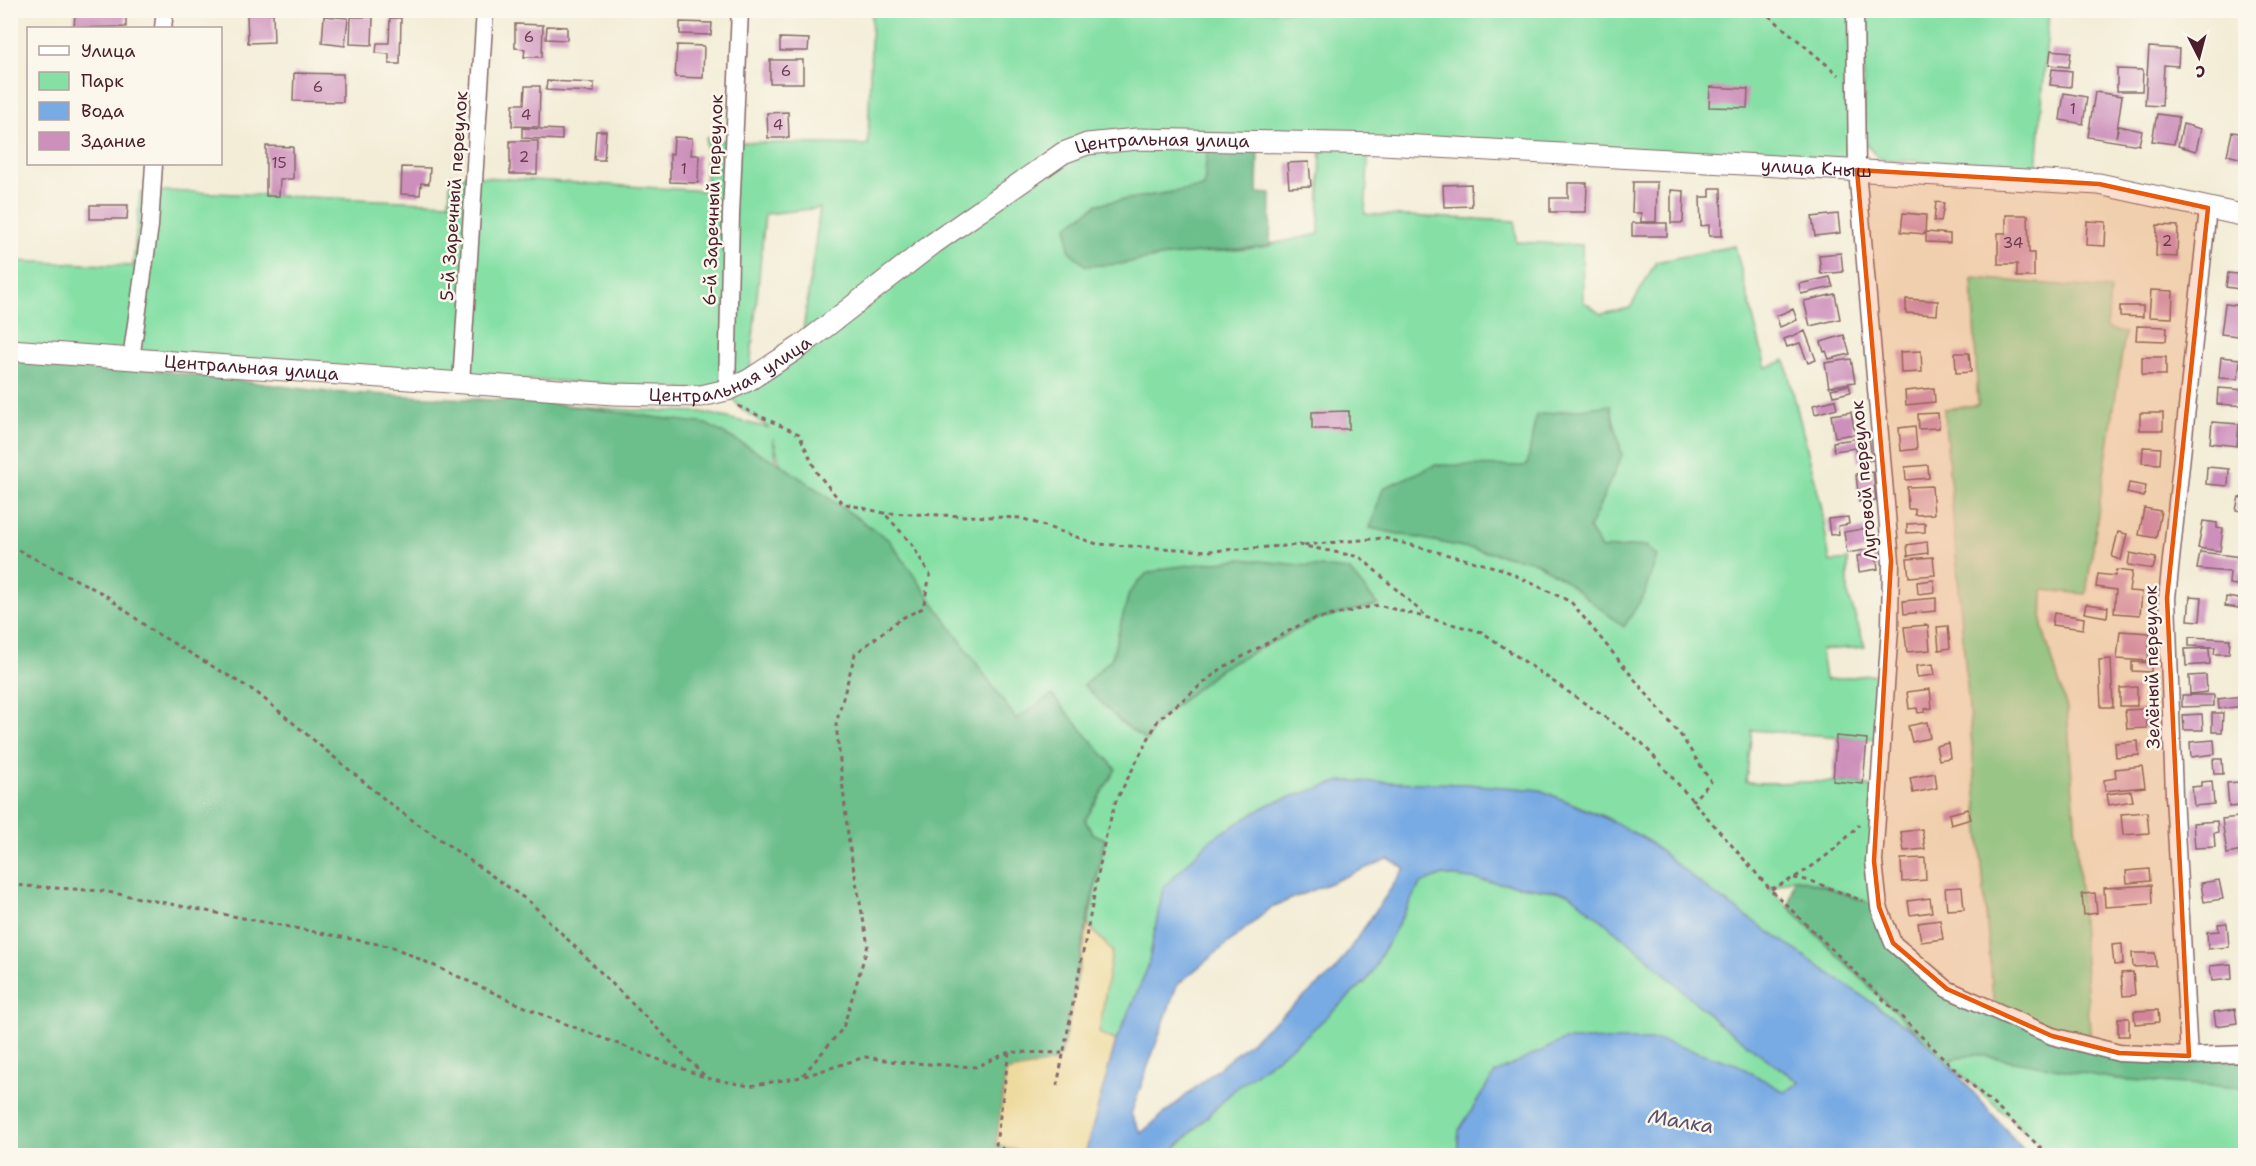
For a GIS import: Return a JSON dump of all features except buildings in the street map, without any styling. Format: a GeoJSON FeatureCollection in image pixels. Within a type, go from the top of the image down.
{"type":"FeatureCollection","features":[{"type":"Feature","properties":{"kind":"street"},"geometry":{"type":"LineString","coordinates":[[163,27],[165,10]]}},
{"type":"Feature","properties":{"kind":"street","name":"5-й Заречный переулок"},"geometry":{"type":"LineString","coordinates":[[461,383],[485,10]]}},
{"type":"Feature","properties":{"kind":"street","name":"6-й Заречный переулок"},"geometry":{"type":"LineString","coordinates":[[727,390],[731,215],[740,10]]}},
{"type":"Feature","properties":{"kind":"street","name":"Луговой переулок"},"geometry":{"type":"LineString","coordinates":[[1855,10],[1857,170],[1892,561],[1890,627],[1874,861],[1879,908],[1893,943],[1947,989],[2052,1036],[2119,1053],[2189,1056]]}},
{"type":"Feature","properties":{"kind":"street","name":"Центральная улица"},"geometry":{"type":"LineString","coordinates":[[10,350],[613,394],[701,396],[727,390],[749,380],[801,346],[934,243],[1063,153],[1088,144],[1137,139],[1383,144]]}},
{"type":"Feature","properties":{"kind":"street","name":"улица Кныш"},"geometry":{"type":"LineString","coordinates":[[1383,144],[2099,184],[2246,216]]}},
{"type":"Feature","properties":{"kind":"street"},"geometry":{"type":"LineString","coordinates":[[131,359],[150,226],[154,165]]}},
{"type":"Feature","properties":{"kind":"street","name":"Зелёный переулок"},"geometry":{"type":"LineString","coordinates":[[2189,1056],[2174,796],[2168,598],[2208,208]]}},
{"type":"Feature","properties":{"kind":"street"},"geometry":{"type":"LineString","coordinates":[[2189,1056],[2246,1054]]}},
{"type":"Feature","properties":{"kind":"path"},"geometry":{"type":"LineString","coordinates":[[1762,10],[1856,90]]}},
{"type":"Feature","properties":{"kind":"path"},"geometry":{"type":"LineString","coordinates":[[727,390],[740,408],[799,434],[817,473],[842,503],[884,513],[1021,518],[1097,544],[1209,551],[1384,538],[1502,569],[1571,602],[1682,737],[1711,782],[1692,801]]}},
{"type":"Feature","properties":{"kind":"path"},"geometry":{"type":"LineString","coordinates":[[802,1077],[843,1028],[868,945],[849,844],[836,724],[855,654],[900,619],[923,608],[930,575],[911,543],[884,513]]}},
{"type":"Feature","properties":{"kind":"path"},"geometry":{"type":"LineString","coordinates":[[1299,545],[1360,557],[1428,618]]}},
{"type":"Feature","properties":{"kind":"path"},"geometry":{"type":"LineString","coordinates":[[10,546],[104,594],[151,630],[256,692],[395,808],[531,903],[707,1078]]}},
{"type":"Feature","properties":{"kind":"path"},"geometry":{"type":"LineString","coordinates":[[1057,1086],[1105,839],[1115,803],[1158,720],[1222,668],[1307,621],[1378,605],[1482,632],[1642,743],[1770,889],[1961,1076],[2050,1155]]}},
{"type":"Feature","properties":{"kind":"path"},"geometry":{"type":"LineString","coordinates":[[1770,889],[1794,878],[1826,857],[1877,806]]}},
{"type":"Feature","properties":{"kind":"path"},"geometry":{"type":"LineString","coordinates":[[1794,878],[1825,886],[1879,908]]}},
{"type":"Feature","properties":{"kind":"path"},"geometry":{"type":"LineString","coordinates":[[10,885],[103,891],[393,947],[545,1016],[707,1078],[749,1086],[802,1077],[865,1057],[898,1062],[976,1067],[1009,1052],[1062,1053]]}},
{"type":"Feature","properties":{"kind":"path"},"geometry":{"type":"LineString","coordinates":[[1009,1052],[996,1144],[1014,1155]]}},
{"type":"Feature","properties":{"kind":"highlighted area"},"geometry":{"type":"Polygon","coordinates":[[[1857,170],[2099,184],[2208,208],[2167,598],[2189,1056],[2119,1053],[2052,1036],[1947,989],[1893,943],[1879,907],[1874,861],[1891,561],[1857,170]]]}},
{"type":"Feature","properties":{"kind":"green space"},"geometry":{"type":"Polygon","coordinates":[[[872,11],[1855,11],[1857,170],[1369,144],[1365,214],[1515,221],[1516,242],[1582,245],[1583,301],[1601,314],[1630,308],[1656,262],[1735,246],[1766,368],[1785,360],[1821,505],[1830,562],[1848,560],[1848,594],[1865,647],[1821,650],[1825,680],[1886,673],[1882,737],[1867,739],[1752,730],[1746,782],[1829,782],[1878,789],[1879,907],[1825,886],[1794,878],[1770,889],[1919,1035],[1711,892],[1645,839],[1605,817],[1540,790],[1465,784],[1342,781],[1269,804],[1163,888],[1148,967],[1116,1041],[1099,1033],[1112,951],[1088,925],[1105,839],[1092,833],[889,540],[780,464],[773,438],[780,490],[476,399],[631,410],[702,412],[769,428],[740,408],[727,391],[11,350],[11,261],[133,266],[140,193],[165,191],[449,203],[451,175],[706,191],[706,138],[734,142],[868,145],[872,11]],[[1208,140],[1204,187],[1098,204],[1120,264],[1166,256],[1248,249],[1319,234],[1321,143],[1208,140]],[[820,208],[765,214],[749,379],[801,346],[820,208]],[[1435,466],[1370,528],[1536,562],[1561,578],[1646,546],[1601,549],[1589,529],[1527,466],[1435,466]],[[1129,593],[1112,658],[1084,685],[1158,720],[1222,668],[1317,619],[1377,605],[1129,593]]]}},
{"type":"Feature","properties":{"kind":"green space"},"geometry":{"type":"Polygon","coordinates":[[[1863,11],[2049,11],[2037,169],[1879,159],[1864,142],[1863,11]]]}},
{"type":"Feature","properties":{"kind":"green space"},"geometry":{"type":"Polygon","coordinates":[[[1208,140],[1258,142],[1257,193],[1271,194],[1270,246],[1086,266],[1069,251],[1067,226],[1098,204],[1204,187],[1208,140]]]}},
{"type":"Feature","properties":{"kind":"green space"},"geometry":{"type":"Polygon","coordinates":[[[1972,278],[2110,289],[2107,329],[2125,333],[2086,594],[2043,590],[2042,626],[2067,709],[2091,1046],[1994,1010],[1944,409],[1978,405],[1972,278]]]}},
{"type":"Feature","properties":{"kind":"green space"},"geometry":{"type":"Polygon","coordinates":[[[10,359],[113,365],[328,392],[548,403],[706,424],[780,464],[889,540],[1016,719],[1052,695],[1116,769],[1085,820],[1092,833],[1105,839],[1062,1053],[996,1144],[1031,1155],[11,1155],[10,359]]]}},
{"type":"Feature","properties":{"kind":"green space"},"geometry":{"type":"Polygon","coordinates":[[[1610,405],[1622,455],[1589,529],[1601,549],[1646,546],[1657,556],[1644,595],[1624,627],[1561,578],[1536,562],[1370,528],[1383,488],[1435,465],[1527,466],[1536,415],[1610,405]]]}},
{"type":"Feature","properties":{"kind":"green space"},"geometry":{"type":"Polygon","coordinates":[[[1241,559],[1349,570],[1378,605],[1317,619],[1222,668],[1158,720],[1147,741],[1119,721],[1084,685],[1112,658],[1129,593],[1146,574],[1166,568],[1241,559]]]}},
{"type":"Feature","properties":{"kind":"green space"},"geometry":{"type":"Polygon","coordinates":[[[1443,875],[1569,893],[1650,960],[1718,1023],[1800,1083],[1785,1093],[1736,1064],[1459,1130],[1457,1155],[1168,1156],[1234,1090],[1308,1034],[1368,979],[1420,884],[1443,875]]]}},
{"type":"Feature","properties":{"kind":"green space"},"geometry":{"type":"Polygon","coordinates":[[[1794,878],[1825,886],[1879,907],[1893,943],[1947,989],[2119,1053],[2245,1054],[2245,1088],[2116,1079],[1975,1054],[1946,1061],[1789,907],[1794,878]]]}},
{"type":"Feature","properties":{"kind":"green space"},"geometry":{"type":"Polygon","coordinates":[[[1975,1054],[2116,1079],[2245,1088],[2245,1155],[2051,1155],[1946,1061],[1975,1054]]]}},
{"type":"Feature","properties":{"kind":"sand"},"geometry":{"type":"Polygon","coordinates":[[[1088,925],[1112,951],[1099,1033],[1116,1041],[1085,1155],[1031,1155],[996,1144],[1006,1072],[1055,1062],[1062,1053],[1088,925]]]}},
{"type":"Feature","properties":{"kind":"water","name":"Малка"},"geometry":{"type":"Polygon","coordinates":[[[1341,781],[1465,784],[1540,790],[1605,818],[1645,839],[1711,892],[1919,1035],[1946,1061],[2028,1155],[1457,1155],[1459,1130],[1495,1073],[1564,1040],[1659,1040],[1736,1064],[1784,1092],[1800,1083],[1718,1023],[1650,960],[1569,893],[1443,875],[1420,884],[1368,979],[1308,1034],[1234,1090],[1168,1155],[1085,1155],[1116,1041],[1148,967],[1163,888],[1210,840],[1269,804],[1341,781]],[[1388,859],[1272,907],[1177,985],[1131,1114],[1141,1133],[1334,972],[1405,868],[1388,859]]]}}]}
